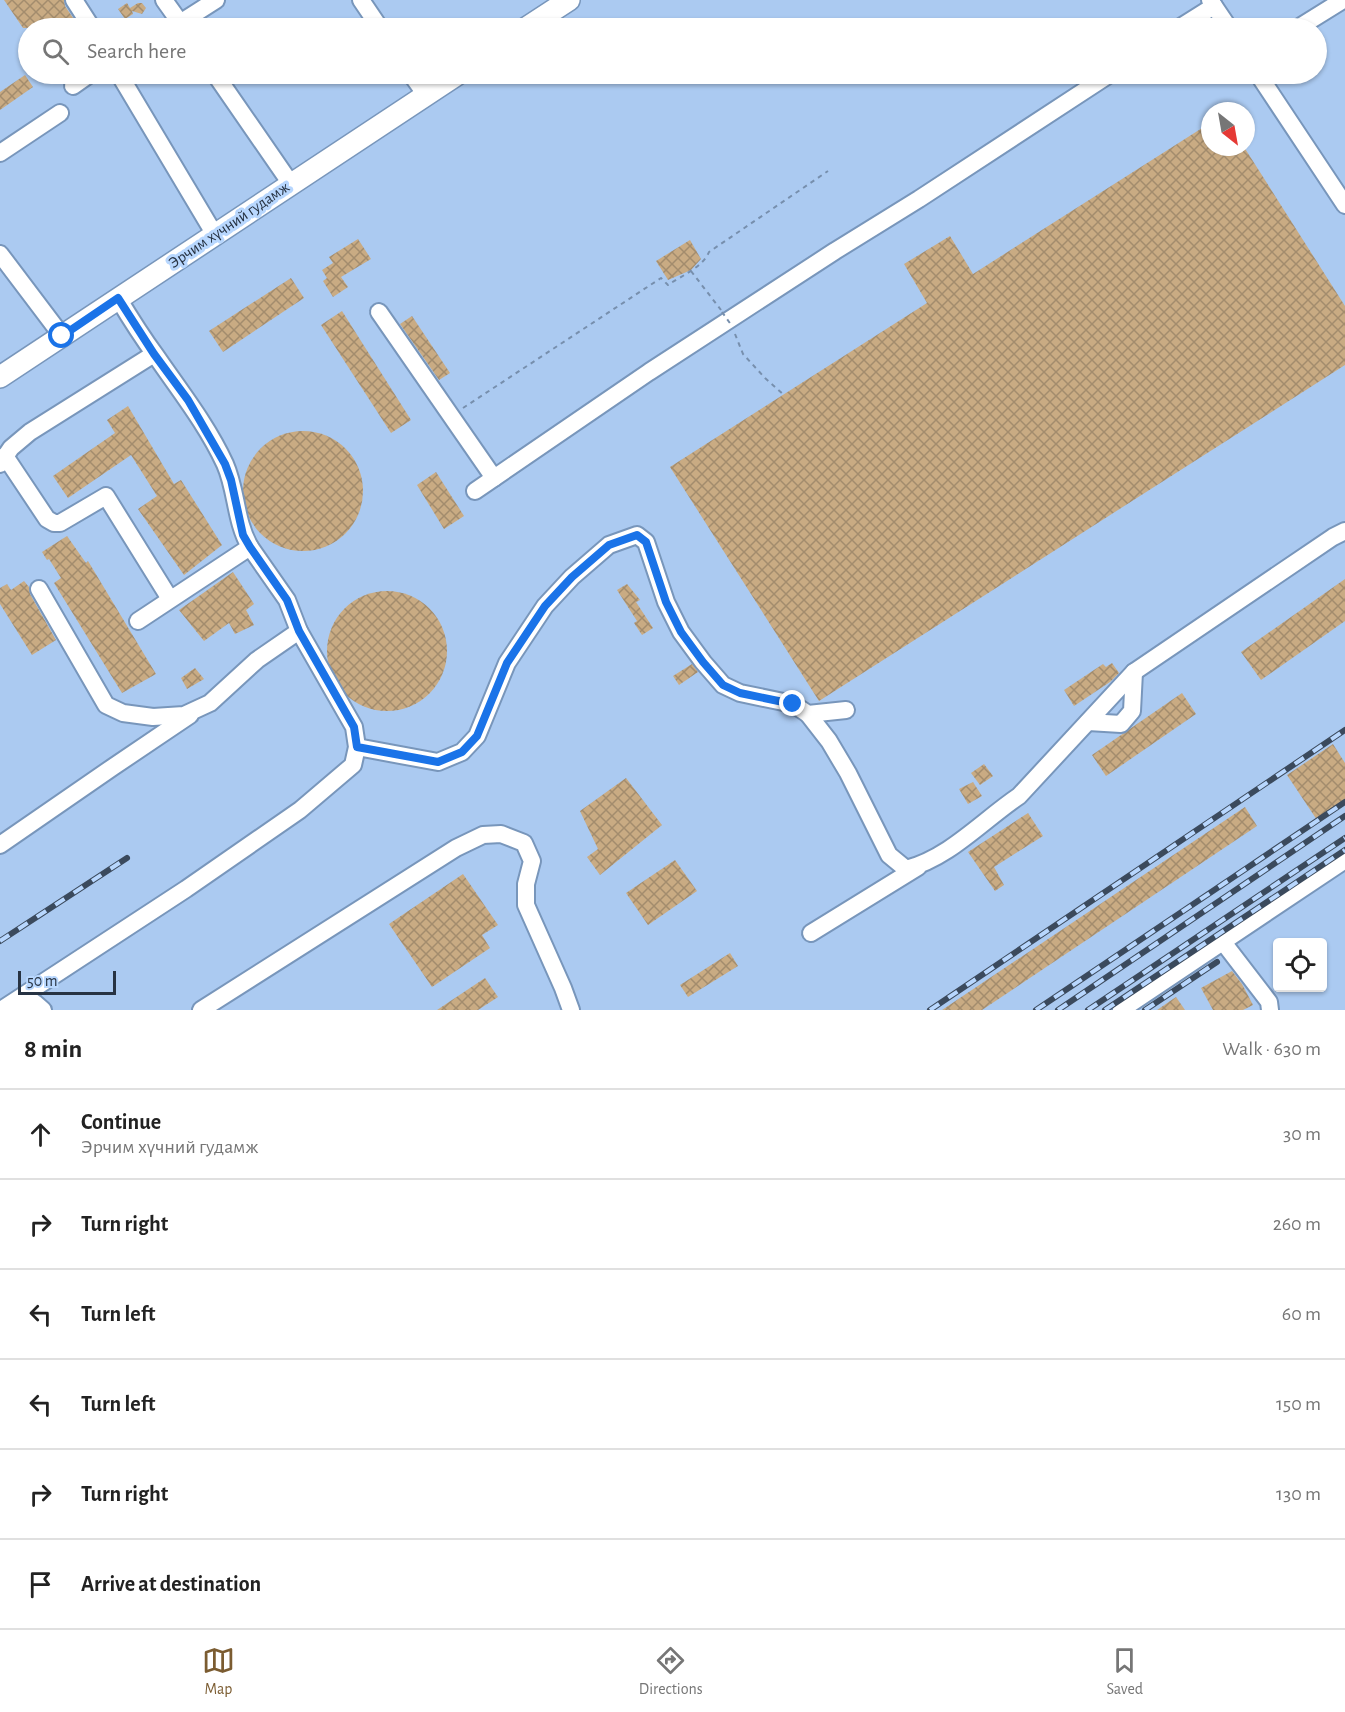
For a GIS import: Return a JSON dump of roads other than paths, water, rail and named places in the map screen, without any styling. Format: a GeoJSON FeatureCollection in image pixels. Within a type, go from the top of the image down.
{"type":"FeatureCollection","features":[{"type":"Feature","properties":{"kind":"main road"},"geometry":{"type":"LineString","coordinates":[[541,18],[569,0]]}},
{"type":"Feature","properties":{"kind":"main road","name":"Эрчим хүчний гудамж"},"geometry":{"type":"LineString","coordinates":[[0,377],[443,84]]}},
{"type":"Feature","properties":{"kind":"street"},"geometry":{"type":"LineString","coordinates":[[74,0],[86,18]]}},
{"type":"Feature","properties":{"kind":"street"},"geometry":{"type":"LineString","coordinates":[[164,0],[176,18]]}},
{"type":"Feature","properties":{"kind":"street"},"geometry":{"type":"LineString","coordinates":[[192,18],[216,0]]}},
{"type":"Feature","properties":{"kind":"street"},"geometry":{"type":"LineString","coordinates":[[361,0],[373,18]]}},
{"type":"Feature","properties":{"kind":"street"},"geometry":{"type":"LineString","coordinates":[[1314,18],[1343,0]]}},
{"type":"Feature","properties":{"kind":"street"},"geometry":{"type":"LineString","coordinates":[[1192,18],[1212,3],[1222,18]]}},
{"type":"Feature","properties":{"kind":"street"},"geometry":{"type":"LineString","coordinates":[[125,84],[215,235]]}},
{"type":"Feature","properties":{"kind":"street"},"geometry":{"type":"LineString","coordinates":[[222,84],[291,184]]}},
{"type":"Feature","properties":{"kind":"street"},"geometry":{"type":"LineString","coordinates":[[418,84],[426,95]]}},
{"type":"Feature","properties":{"kind":"street"},"geometry":{"type":"LineString","coordinates":[[475,491],[649,372],[1095,84]]}},
{"type":"Feature","properties":{"kind":"street"},"geometry":{"type":"LineString","coordinates":[[1265,84],[1345,205]]}},
{"type":"Feature","properties":{"kind":"street"},"geometry":{"type":"LineString","coordinates":[[0,153],[60,113]]}},
{"type":"Feature","properties":{"kind":"street"},"geometry":{"type":"LineString","coordinates":[[0,254],[62,336]]}},
{"type":"Feature","properties":{"kind":"street"},"geometry":{"type":"LineString","coordinates":[[2,1010],[186,890],[300,810],[353,765],[357,747],[354,727],[299,631],[287,600],[243,535],[231,480],[225,464],[188,400],[154,354],[118,298]]}},
{"type":"Feature","properties":{"kind":"street"},"geometry":{"type":"LineString","coordinates":[[379,312],[494,478]]}},
{"type":"Feature","properties":{"kind":"street"},"geometry":{"type":"LineString","coordinates":[[154,354],[30,432],[11,448],[3,460],[47,519],[54,523],[60,523],[106,496],[170,598]]}},
{"type":"Feature","properties":{"kind":"street"},"geometry":{"type":"LineString","coordinates":[[811,933],[949,849],[1019,796],[1134,672],[1345,531]]}},
{"type":"Feature","properties":{"kind":"street"},"geometry":{"type":"LineString","coordinates":[[357,747],[438,762],[462,752],[477,736],[507,663],[545,606],[572,577],[609,545],[637,535],[646,542],[666,602],[681,632],[703,662],[723,685],[740,693],[793,704],[808,714],[829,741],[848,773],[889,855],[906,869],[921,865]]}},
{"type":"Feature","properties":{"kind":"street"},"geometry":{"type":"LineString","coordinates":[[138,621],[250,547]]}},
{"type":"Feature","properties":{"kind":"street"},"geometry":{"type":"LineString","coordinates":[[39,589],[106,705],[123,712],[153,717],[184,714],[207,704]]}},
{"type":"Feature","properties":{"kind":"street"},"geometry":{"type":"LineString","coordinates":[[0,844],[112,766],[207,704],[257,660],[299,631]]}},
{"type":"Feature","properties":{"kind":"street"},"geometry":{"type":"LineString","coordinates":[[1088,722],[1121,724],[1132,711],[1134,672]]}},
{"type":"Feature","properties":{"kind":"street"},"geometry":{"type":"LineString","coordinates":[[808,714],[846,710]]}},
{"type":"Feature","properties":{"kind":"street"},"geometry":{"type":"LineString","coordinates":[[201,1010],[456,848],[483,835],[501,834],[524,843],[532,861],[526,884],[526,905],[571,1010]]}},
{"type":"Feature","properties":{"kind":"street"},"geometry":{"type":"LineString","coordinates":[[1121,1010],[1345,860]]}},
{"type":"Feature","properties":{"kind":"street"},"geometry":{"type":"LineString","coordinates":[[1222,942],[1269,1002],[1270,1010]]}},
{"type":"Feature","properties":{"kind":"street"},"geometry":{"type":"LineString","coordinates":[[2,1010],[35,1003],[43,1010]]}},
{"type":"Feature","properties":{"kind":"railway"},"geometry":{"type":"LineString","coordinates":[[930,1010],[1345,730]]}},
{"type":"Feature","properties":{"kind":"railway"},"geometry":{"type":"LineString","coordinates":[[1036,1010],[1345,802]]}},
{"type":"Feature","properties":{"kind":"railway"},"geometry":{"type":"LineString","coordinates":[[1058,1010],[1345,816]]}},
{"type":"Feature","properties":{"kind":"railway"},"geometry":{"type":"LineString","coordinates":[[1088,1010],[1345,838]]}},
{"type":"Feature","properties":{"kind":"railway"},"geometry":{"type":"LineString","coordinates":[[1105,1010],[1345,850]]}},
{"type":"Feature","properties":{"kind":"railway"},"geometry":{"type":"LineString","coordinates":[[0,941],[127,858]]}},
{"type":"Feature","properties":{"kind":"railway"},"geometry":{"type":"LineString","coordinates":[[1145,1010],[1217,962]]}}]}
